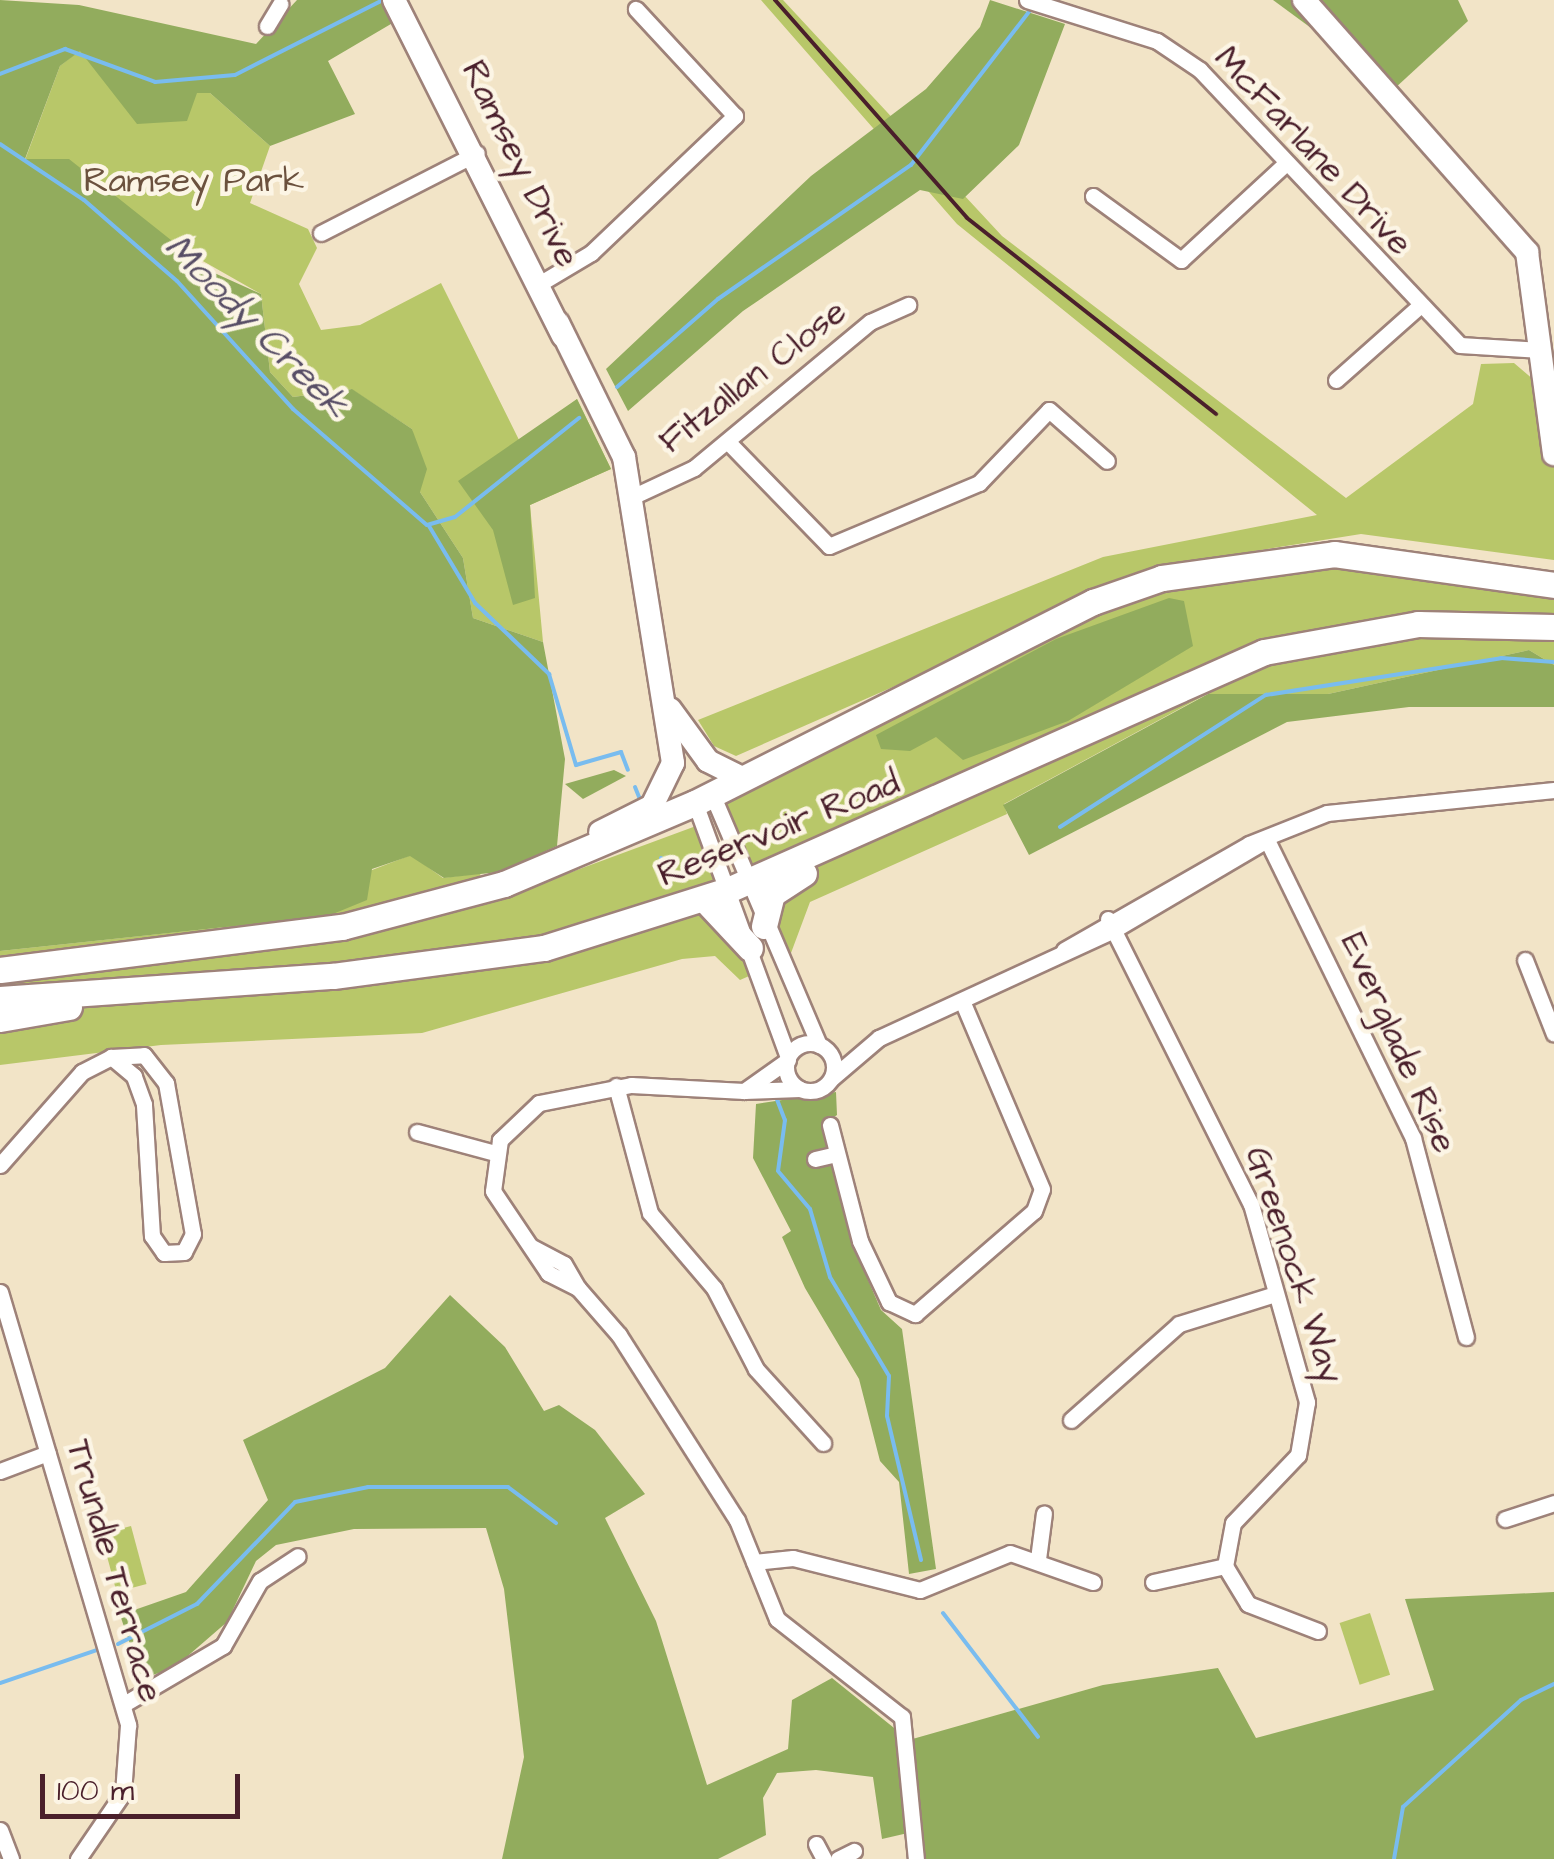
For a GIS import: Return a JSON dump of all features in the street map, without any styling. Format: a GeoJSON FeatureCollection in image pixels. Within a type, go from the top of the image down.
{"type":"FeatureCollection","features":[{"type":"Feature","properties":{"kind":"main road","name":"Ramsey Drive"},"geometry":{"type":"LineString","coordinates":[[394,0],[418,36]]}},
{"type":"Feature","properties":{"kind":"main road","name":"Ramsey Drive"},"geometry":{"type":"LineString","coordinates":[[405,0],[418,36],[558,323],[634,496],[669,783],[652,806],[543,870]]}},
{"type":"Feature","properties":{"kind":"main road"},"geometry":{"type":"LineString","coordinates":[[1304,0],[1528,252],[1554,454]]}},
{"type":"Feature","properties":{"kind":"main road"},"geometry":{"type":"LineString","coordinates":[[1280,557],[1392,544],[1554,570]]}},
{"type":"Feature","properties":{"kind":"main road","name":"Reservoir Road"},"geometry":{"type":"LineString","coordinates":[[0,970],[342,927],[543,870],[744,779],[1093,602],[1280,557],[1334,554],[1393,556],[1554,585]]}},
{"type":"Feature","properties":{"kind":"main road","name":"Reservoir Road"},"geometry":{"type":"LineString","coordinates":[[0,999],[498,958],[726,890],[946,800],[1264,652],[1418,624],[1554,627]]}},
{"type":"Feature","properties":{"kind":"main road","name":"Ramsey Drive"},"geometry":{"type":"LineString","coordinates":[[659,683],[708,761],[744,779]]}},
{"type":"Feature","properties":{"kind":"main road"},"geometry":{"type":"LineString","coordinates":[[764,926],[782,884],[907,829],[946,800]]}},
{"type":"Feature","properties":{"kind":"main road"},"geometry":{"type":"LineString","coordinates":[[726,890],[750,948]]}},
{"type":"Feature","properties":{"kind":"main road"},"geometry":{"type":"LineString","coordinates":[[0,1019],[202,985]]}},
{"type":"Feature","properties":{"kind":"street"},"geometry":{"type":"LineString","coordinates":[[267,26],[280,2]]}},
{"type":"Feature","properties":{"kind":"street","name":"McFarlane Drive"},"geometry":{"type":"LineString","coordinates":[[1036,2],[1181,55],[1286,163],[1417,308],[1475,350],[1540,350]]}},
{"type":"Feature","properties":{"kind":"street"},"geometry":{"type":"LineString","coordinates":[[539,284],[591,253],[735,116],[636,9]]}},
{"type":"Feature","properties":{"kind":"street"},"geometry":{"type":"LineString","coordinates":[[321,233],[477,154]]}},
{"type":"Feature","properties":{"kind":"street"},"geometry":{"type":"LineString","coordinates":[[1093,196],[1181,260],[1286,163]]}},
{"type":"Feature","properties":{"kind":"street","name":"Fitzallan Close"},"geometry":{"type":"LineString","coordinates":[[634,496],[728,442],[870,322],[908,306]]}},
{"type":"Feature","properties":{"kind":"street"},"geometry":{"type":"LineString","coordinates":[[1336,380],[1417,308]]}},
{"type":"Feature","properties":{"kind":"street"},"geometry":{"type":"LineString","coordinates":[[728,442],[829,546],[979,483],[1049,410],[1107,461]]}},
{"type":"Feature","properties":{"kind":"street"},"geometry":{"type":"LineString","coordinates":[[744,1091],[788,1058],[821,1046],[879,1038],[963,1003],[1267,840],[1356,804],[1554,790]]}},
{"type":"Feature","properties":{"kind":"street"},"geometry":{"type":"LineString","coordinates":[[704,798],[726,890],[764,926],[821,1046],[832,1078]]}},
{"type":"Feature","properties":{"kind":"street","name":"Everglade Rise"},"geometry":{"type":"LineString","coordinates":[[1267,840],[1408,1127],[1466,1337]]}},
{"type":"Feature","properties":{"kind":"street","name":"Greenock Way"},"geometry":{"type":"LineString","coordinates":[[1111,925],[1240,1176],[1308,1428],[1292,1467],[1233,1522],[1225,1566]]}},
{"type":"Feature","properties":{"kind":"street"},"geometry":{"type":"LineString","coordinates":[[750,948],[800,1089]]}},
{"type":"Feature","properties":{"kind":"street"},"geometry":{"type":"LineString","coordinates":[[1525,960],[1554,1034]]}},
{"type":"Feature","properties":{"kind":"street"},"geometry":{"type":"LineString","coordinates":[[830,1125],[860,1241],[888,1302],[906,1316],[1034,1211],[1041,1177],[963,1003]]}},
{"type":"Feature","properties":{"kind":"street"},"geometry":{"type":"LineString","coordinates":[[879,1038],[832,1078],[800,1089],[616,1086],[539,1103],[514,1120],[495,1153],[497,1205],[532,1247],[564,1264],[578,1288],[618,1336],[754,1562],[768,1604],[791,1633],[884,1694],[902,1717],[916,1859]]}},
{"type":"Feature","properties":{"kind":"street"},"geometry":{"type":"LineString","coordinates":[[0,1166],[82,1072],[111,1057],[144,1055],[166,1083],[192,1234],[184,1252],[164,1253],[152,1236],[144,1104],[134,1076],[111,1057]]}},
{"type":"Feature","properties":{"kind":"street"},"geometry":{"type":"LineString","coordinates":[[616,1086],[650,1213],[714,1288],[756,1369],[822,1443]]}},
{"type":"Feature","properties":{"kind":"street"},"geometry":{"type":"LineString","coordinates":[[416,1132],[495,1153]]}},
{"type":"Feature","properties":{"kind":"street"},"geometry":{"type":"LineString","coordinates":[[815,1158],[836,1154]]}},
{"type":"Feature","properties":{"kind":"street","name":"Trundle Terrace"},"geometry":{"type":"LineString","coordinates":[[0,1292],[124,1704],[122,1793],[78,1859]]}},
{"type":"Feature","properties":{"kind":"street"},"geometry":{"type":"LineString","coordinates":[[1071,1420],[1179,1324],[1272,1296]]}},
{"type":"Feature","properties":{"kind":"street"},"geometry":{"type":"LineString","coordinates":[[0,1471],[48,1453]]}},
{"type":"Feature","properties":{"kind":"street"},"geometry":{"type":"LineString","coordinates":[[1505,1519],[1554,1502]]}},
{"type":"Feature","properties":{"kind":"street"},"geometry":{"type":"LineString","coordinates":[[1038,1559],[1044,1513]]}},
{"type":"Feature","properties":{"kind":"street"},"geometry":{"type":"LineString","coordinates":[[754,1562],[793,1558],[908,1590],[934,1588],[1001,1553],[1038,1559],[1093,1582]]}},
{"type":"Feature","properties":{"kind":"street"},"geometry":{"type":"LineString","coordinates":[[124,1704],[223,1646],[260,1582],[298,1556]]}},
{"type":"Feature","properties":{"kind":"street"},"geometry":{"type":"LineString","coordinates":[[1154,1582],[1225,1566],[1248,1604],[1318,1631]]}},
{"type":"Feature","properties":{"kind":"street"},"geometry":{"type":"LineString","coordinates":[[0,1830],[12,1859]]}},
{"type":"Feature","properties":{"kind":"street"},"geometry":{"type":"LineString","coordinates":[[838,1859],[854,1851]]}},
{"type":"Feature","properties":{"kind":"green space"},"geometry":{"type":"Polygon","coordinates":[[[0,0],[79,5],[256,44],[297,0],[380,0],[396,21],[328,61],[355,114],[270,146],[210,93],[197,93],[187,121],[137,124],[80,51],[60,66],[25,159],[69,159],[210,271],[261,294],[270,372],[293,397],[352,389],[412,429],[427,469],[420,492],[463,558],[473,618],[543,642],[565,759],[557,846],[499,872],[444,878],[410,856],[372,869],[367,900],[328,916],[0,951],[0,0]]]}},
{"type":"Feature","properties":{"kind":"green space"},"geometry":{"type":"Polygon","coordinates":[[[761,0],[783,0],[1002,236],[1346,498],[1473,404],[1481,364],[1514,363],[1535,381],[1538,430],[1554,461],[1554,560],[1361,534],[1173,564],[736,756],[714,746],[698,720],[1103,557],[1317,515],[957,224],[761,0]]]}},
{"type":"Feature","properties":{"kind":"green space"},"geometry":{"type":"Polygon","coordinates":[[[990,0],[1065,24],[1019,145],[963,199],[920,190],[743,311],[628,411],[606,369],[811,176],[926,89],[980,27],[990,0]]]}},
{"type":"Feature","properties":{"kind":"green space"},"geometry":{"type":"Polygon","coordinates":[[[1273,0],[1458,0],[1468,21],[1394,89],[1273,0]]]}},
{"type":"Feature","properties":{"kind":"green space","name":"Ramsey Park"},"geometry":{"type":"Polygon","coordinates":[[[80,50],[210,93],[270,146],[250,203],[308,229],[317,248],[299,284],[321,330],[360,325],[441,283],[521,444],[577,399],[611,469],[530,505],[543,642],[473,618],[463,558],[420,492],[412,429],[351,389],[293,397],[270,372],[261,294],[25,160],[60,66],[80,50]]]}},
{"type":"Feature","properties":{"kind":"green space"},"geometry":{"type":"Polygon","coordinates":[[[577,399],[611,469],[530,505],[535,598],[513,605],[493,530],[458,481],[577,399]]]}},
{"type":"Feature","properties":{"kind":"green space"},"geometry":{"type":"Polygon","coordinates":[[[1438,568],[1554,597],[1554,665],[1529,650],[1328,694],[1207,694],[1004,804],[1007,814],[810,902],[788,961],[722,803],[1121,603],[1253,569],[1438,568]]]}},
{"type":"Feature","properties":{"kind":"green space"},"geometry":{"type":"Polygon","coordinates":[[[1169,598],[1184,601],[1193,646],[1068,721],[963,760],[936,737],[910,751],[881,749],[876,735],[1056,639],[1169,598]]]}},
{"type":"Feature","properties":{"kind":"green space"},"geometry":{"type":"Polygon","coordinates":[[[1529,650],[1554,665],[1554,707],[1409,707],[1287,722],[1029,855],[1003,805],[1208,694],[1328,694],[1529,650]]]}},
{"type":"Feature","properties":{"kind":"green space"},"geometry":{"type":"Polygon","coordinates":[[[614,770],[626,776],[583,799],[565,784],[614,770]]]}},
{"type":"Feature","properties":{"kind":"green space"},"geometry":{"type":"Polygon","coordinates":[[[696,826],[756,973],[740,980],[715,956],[682,959],[422,1033],[161,1045],[0,1065],[0,951],[224,927],[411,855],[443,878],[480,873],[485,904],[696,826]]]}},
{"type":"Feature","properties":{"kind":"green space"},"geometry":{"type":"Polygon","coordinates":[[[836,1092],[837,1115],[822,1125],[850,1238],[881,1310],[902,1329],[936,1569],[909,1574],[899,1482],[880,1461],[859,1379],[805,1288],[782,1237],[791,1231],[753,1158],[756,1104],[836,1092]]]}},
{"type":"Feature","properties":{"kind":"green space"},"geometry":{"type":"Polygon","coordinates":[[[450,1295],[505,1347],[544,1411],[559,1405],[595,1430],[645,1494],[605,1518],[656,1621],[707,1785],[788,1749],[792,1700],[832,1678],[909,1740],[1103,1685],[1218,1668],[1256,1738],[1434,1690],[1405,1599],[1554,1592],[1554,1859],[916,1859],[908,1833],[882,1839],[873,1777],[816,1770],[777,1773],[763,1798],[766,1835],[718,1859],[502,1859],[524,1757],[504,1589],[486,1528],[354,1529],[276,1545],[256,1561],[227,1622],[175,1667],[142,1679],[120,1615],[186,1592],[268,1500],[243,1440],[385,1368],[450,1295]]]}},
{"type":"Feature","properties":{"kind":"green space"},"geometry":{"type":"Polygon","coordinates":[[[131,1526],[147,1584],[117,1592],[101,1534],[131,1526]]]}},
{"type":"Feature","properties":{"kind":"green space"},"geometry":{"type":"Polygon","coordinates":[[[1370,1613],[1390,1675],[1360,1685],[1340,1623],[1370,1613]]]}},
{"type":"Feature","properties":{"kind":"waterway"},"geometry":{"type":"LineString","coordinates":[[0,74],[65,49],[155,82],[235,75],[383,0]]}},
{"type":"Feature","properties":{"kind":"waterway"},"geometry":{"type":"LineString","coordinates":[[617,387],[718,299],[911,165],[1032,8]]}},
{"type":"Feature","properties":{"kind":"waterway","name":"Moody Creek"},"geometry":{"type":"LineString","coordinates":[[0,144],[84,200],[177,281],[293,409],[427,525],[455,517],[579,418]]}},
{"type":"Feature","properties":{"kind":"waterway"},"geometry":{"type":"LineString","coordinates":[[429,526],[475,603],[549,674],[576,765],[621,752],[628,770]]}},
{"type":"Feature","properties":{"kind":"waterway"},"geometry":{"type":"LineString","coordinates":[[1060,827],[1266,695],[1501,658],[1554,662]]}},
{"type":"Feature","properties":{"kind":"waterway"},"geometry":{"type":"LineString","coordinates":[[635,787],[641,802]]}},
{"type":"Feature","properties":{"kind":"waterway"},"geometry":{"type":"LineString","coordinates":[[661,858],[670,883]]}},
{"type":"Feature","properties":{"kind":"waterway"},"geometry":{"type":"LineString","coordinates":[[776,1097],[785,1120],[778,1171],[810,1209],[830,1277],[889,1376],[887,1416],[921,1560]]}},
{"type":"Feature","properties":{"kind":"waterway"},"geometry":{"type":"LineString","coordinates":[[118,1644],[197,1604],[295,1502],[368,1487],[508,1487],[556,1523]]}},
{"type":"Feature","properties":{"kind":"waterway"},"geometry":{"type":"LineString","coordinates":[[943,1613],[1038,1737]]}},
{"type":"Feature","properties":{"kind":"waterway"},"geometry":{"type":"LineString","coordinates":[[0,1683],[97,1650]]}},
{"type":"Feature","properties":{"kind":"waterway"},"geometry":{"type":"LineString","coordinates":[[1394,1859],[1403,1807],[1521,1700],[1554,1684]]}},
{"type":"Feature","properties":{"kind":"railway"},"geometry":{"type":"LineString","coordinates":[[775,0],[967,218],[1216,414]]}}]}
